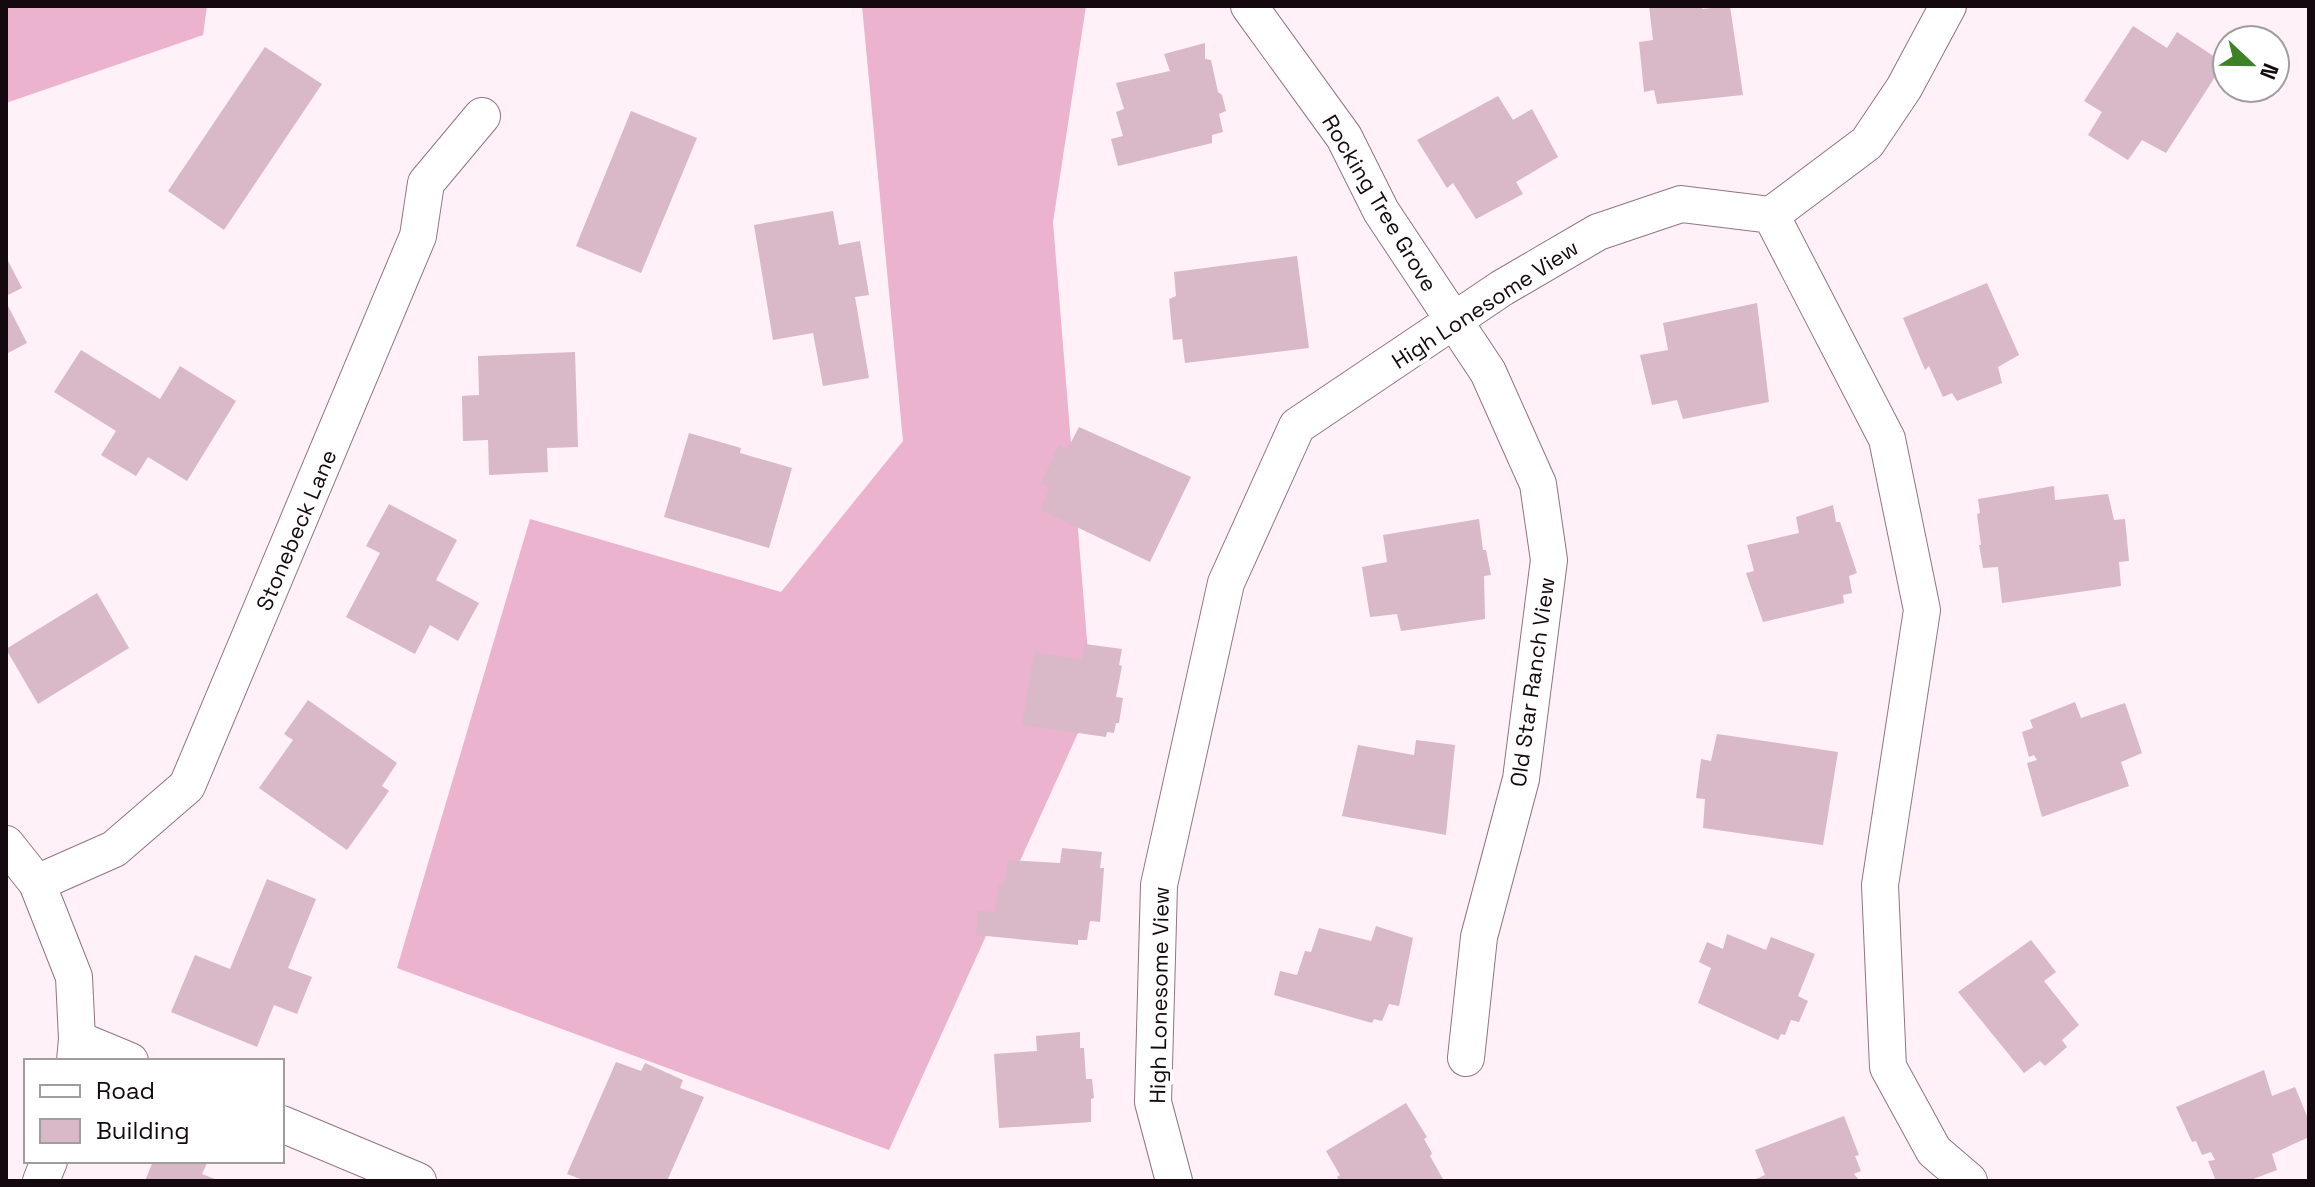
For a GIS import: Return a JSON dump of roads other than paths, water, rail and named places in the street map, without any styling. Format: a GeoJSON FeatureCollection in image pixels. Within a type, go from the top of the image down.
{"type":"FeatureCollection","features":[{"type":"Feature","properties":{"kind":"street","name":"Rocking Tree Grove"},"geometry":{"type":"LineString","coordinates":[[1249,6],[1344,137],[1381,211],[1453,323]]}},
{"type":"Feature","properties":{"kind":"street"},"geometry":{"type":"LineString","coordinates":[[1948,6],[1904,88],[1867,143],[1771,215],[1887,439],[1894,470],[1922,610],[1880,885],[1888,1067],[1934,1151],[1969,1181]]}},
{"type":"Feature","properties":{"kind":"street","name":"Stonebeck Lane"},"geometry":{"type":"LineString","coordinates":[[37,883],[114,849],[187,786],[418,236],[426,183],[482,116]]}},
{"type":"Feature","properties":{"kind":"street","name":"High Lonesome View"},"geometry":{"type":"LineString","coordinates":[[1174,1181],[1153,1102],[1159,885],[1226,583],[1297,426],[1502,288],[1598,232],[1681,204],[1771,215]]}},
{"type":"Feature","properties":{"kind":"street","name":"Old Star Ranch View"},"geometry":{"type":"LineString","coordinates":[[1453,323],[1488,372],[1538,484],[1549,560],[1521,779],[1479,937],[1466,1058]]}},
{"type":"Feature","properties":{"kind":"street"},"geometry":{"type":"LineString","coordinates":[[6,844],[37,883],[74,977],[76,1050],[120,1059]]}},
{"type":"Feature","properties":{"kind":"street"},"geometry":{"type":"LineString","coordinates":[[284,1125],[418,1181]]}}]}
